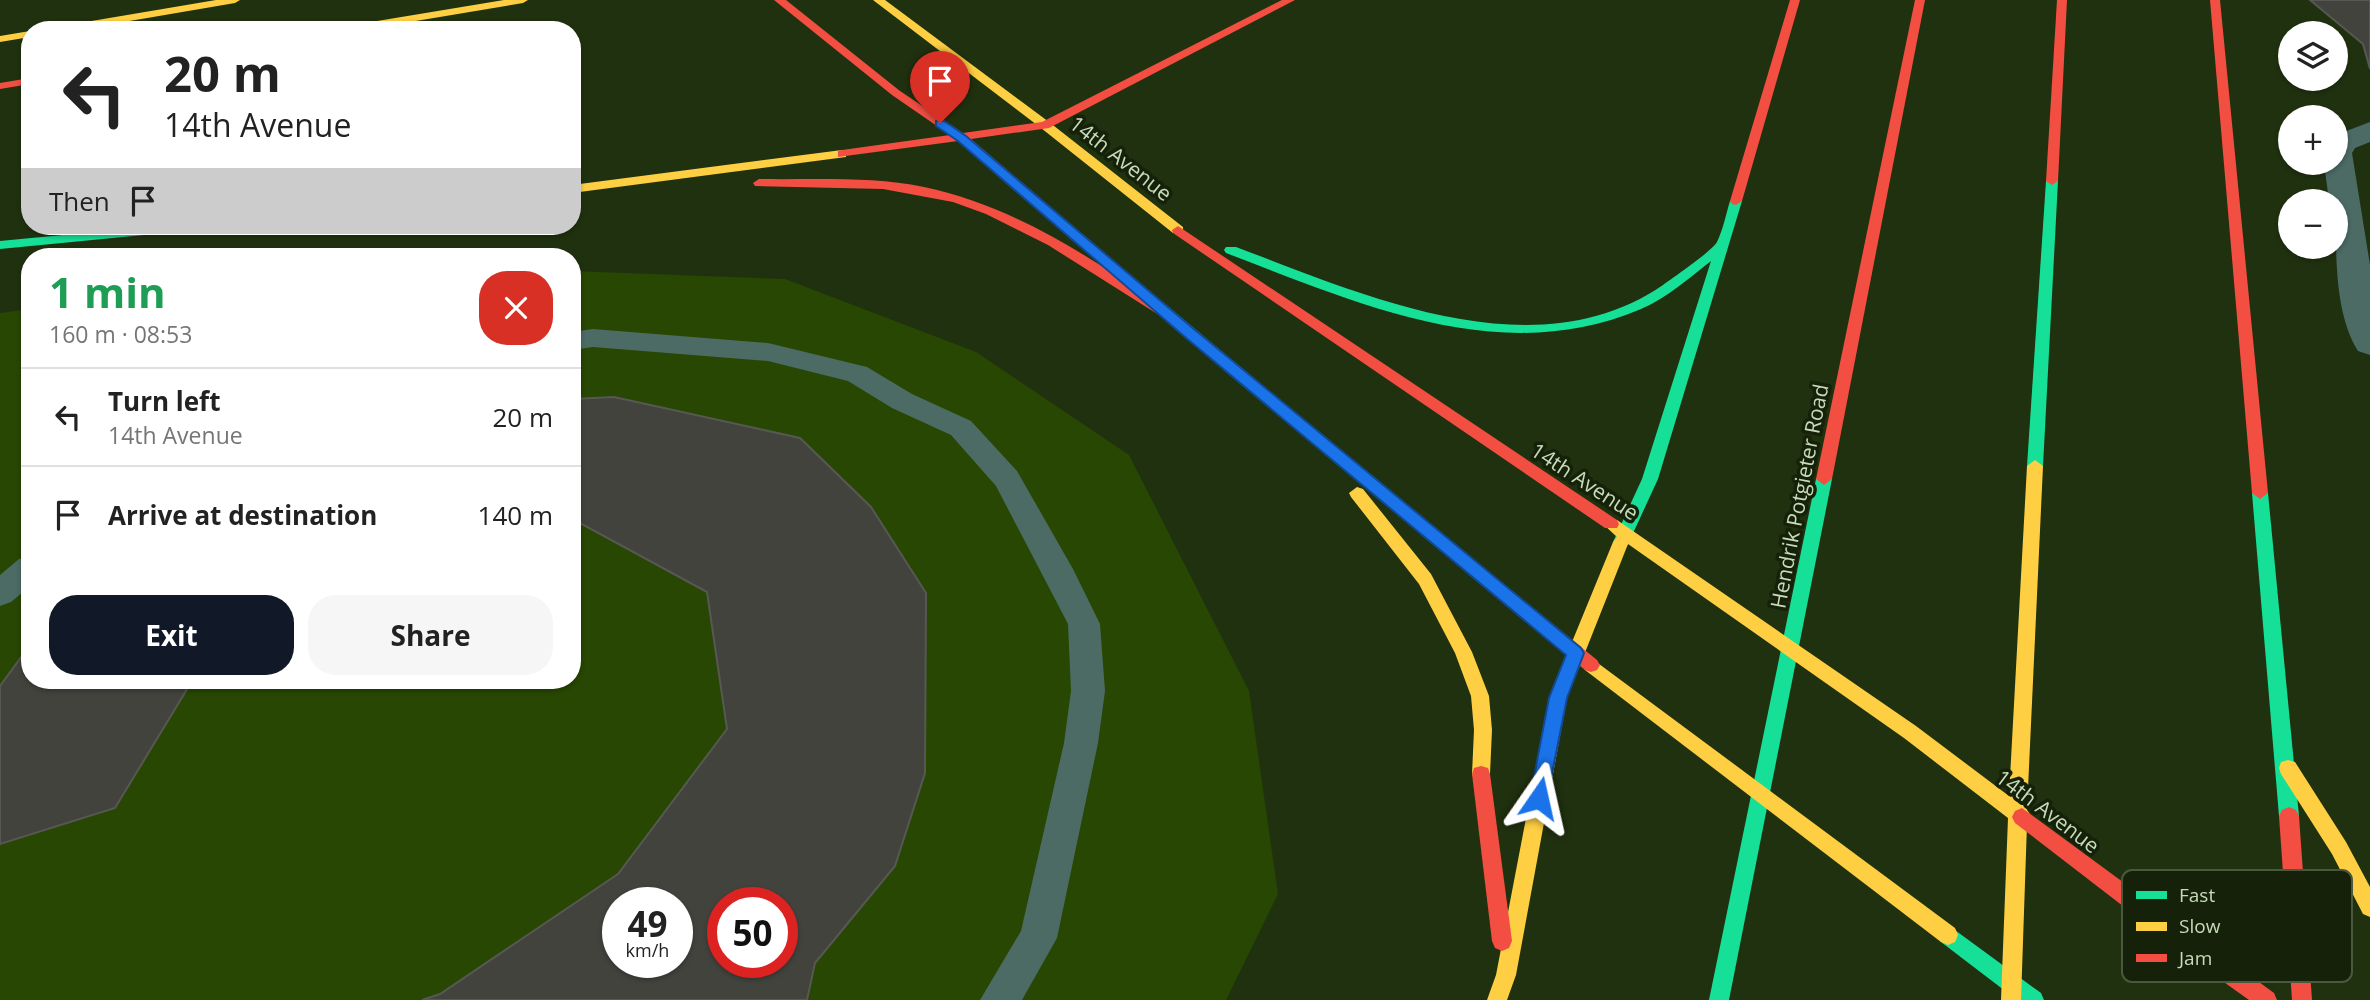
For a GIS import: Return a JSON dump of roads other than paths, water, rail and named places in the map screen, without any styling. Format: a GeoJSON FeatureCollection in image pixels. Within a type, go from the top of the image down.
{"type":"FeatureCollection","features":[{"type":"Feature","properties":{"kind":"main road"},"geometry":{"type":"LineString","coordinates":[[109,21],[234,0]]}},
{"type":"Feature","properties":{"kind":"main road"},"geometry":{"type":"LineString","coordinates":[[396,21],[523,0]]}},
{"type":"Feature","properties":{"kind":"main road"},"geometry":{"type":"LineString","coordinates":[[779,0],[896,93],[962,138],[1170,317],[1575,653],[2034,1000]]}},
{"type":"Feature","properties":{"kind":"main road","name":"14th Avenue"},"geometry":{"type":"LineString","coordinates":[[878,0],[1045,125],[1182,233],[1554,486],[1625,531],[1910,732],[2122,894]]}},
{"type":"Feature","properties":{"kind":"main road"},"geometry":{"type":"LineString","coordinates":[[581,188],[1045,125],[1290,0]]}},
{"type":"Feature","properties":{"kind":"main road"},"geometry":{"type":"LineString","coordinates":[[1497,1000],[1506,975],[1558,698],[1625,531],[1650,479],[1724,244],[1795,0]]}},
{"type":"Feature","properties":{"kind":"main road","name":"Hendrik Potgieter Road"},"geometry":{"type":"LineString","coordinates":[[1719,1000],[1920,0]]}},
{"type":"Feature","properties":{"kind":"main road"},"geometry":{"type":"LineString","coordinates":[[2011,1000],[2022,701],[2062,0]]}},
{"type":"Feature","properties":{"kind":"main road"},"geometry":{"type":"LineString","coordinates":[[2215,0],[2293,870]]}},
{"type":"Feature","properties":{"kind":"main road"},"geometry":{"type":"LineString","coordinates":[[0,39],[21,36]]}},
{"type":"Feature","properties":{"kind":"main road"},"geometry":{"type":"LineString","coordinates":[[0,86],[21,82]]}},
{"type":"Feature","properties":{"kind":"main road"},"geometry":{"type":"LineString","coordinates":[[648,181],[888,186],[949,197],[998,215],[1066,250],[1170,317]]}},
{"type":"Feature","properties":{"kind":"main road"},"geometry":{"type":"LineString","coordinates":[[1182,233],[1438,320],[1524,332],[1564,328],[1602,320],[1637,306],[1724,244]]}},
{"type":"Feature","properties":{"kind":"main road"},"geometry":{"type":"LineString","coordinates":[[0,245],[103,235]]}},
{"type":"Feature","properties":{"kind":"main road"},"geometry":{"type":"LineString","coordinates":[[1308,432],[1425,579],[1462,652],[1480,696],[1483,730],[1481,783],[1506,975]]}},
{"type":"Feature","properties":{"kind":"main road"},"geometry":{"type":"LineString","coordinates":[[2285,764],[2351,870]]}},
{"type":"Feature","properties":{"kind":"main road"},"geometry":{"type":"LineString","coordinates":[[2352,873],[2370,907]]}},
{"type":"Feature","properties":{"kind":"main road","name":"14th Avenue"},"geometry":{"type":"LineString","coordinates":[[2241,982],[2267,1000]]}},
{"type":"Feature","properties":{"kind":"main road"},"geometry":{"type":"LineString","coordinates":[[2301,982],[2302,1000]]}},
{"type":"Feature","properties":{"kind":"street"},"geometry":{"type":"LineString","coordinates":[[2370,131],[2345,142],[2337,153],[2361,314],[2370,343]]}},
{"type":"Feature","properties":{"kind":"lane"},"geometry":{"type":"LineString","coordinates":[[581,340],[593,338],[768,352],[857,374],[902,401],[961,428],[1007,479],[1062,578],[1084,624],[1088,691],[1064,829],[1038,938],[1000,1000]]}},
{"type":"Feature","properties":{"kind":"lane"},"geometry":{"type":"LineString","coordinates":[[0,593],[21,576]]}}]}
